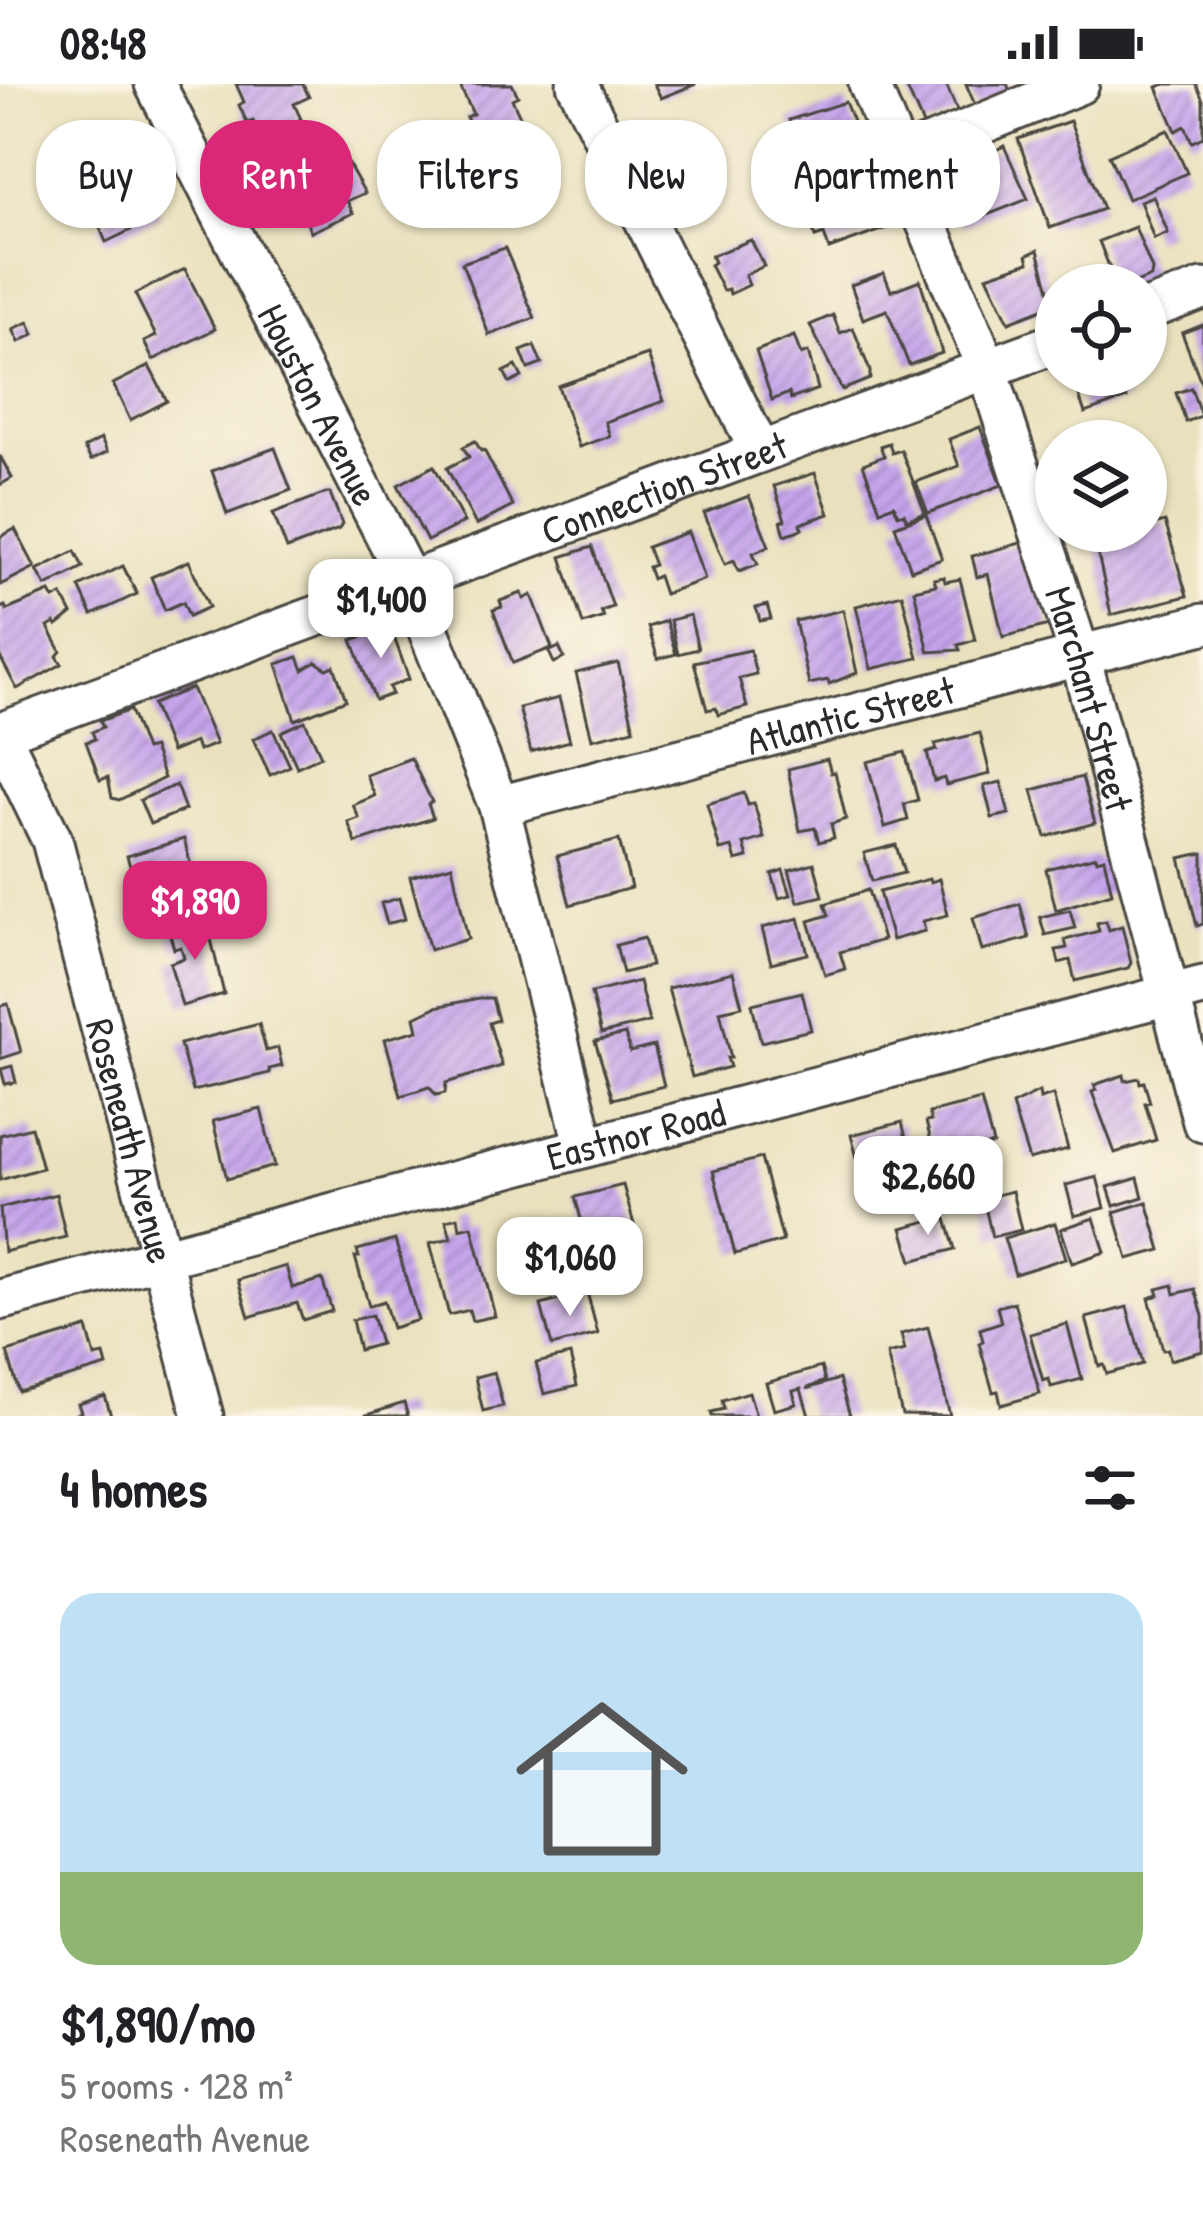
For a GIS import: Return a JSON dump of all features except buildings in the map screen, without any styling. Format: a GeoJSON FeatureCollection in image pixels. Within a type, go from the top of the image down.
{"type":"FeatureCollection","features":[{"type":"Feature","properties":{"kind":"street","name":"Houston Avenue"},"geometry":{"type":"LineString","coordinates":[[155,84],[408,579],[499,806],[585,1147]]}},
{"type":"Feature","properties":{"kind":"street"},"geometry":{"type":"LineString","coordinates":[[577,84],[760,451]]}},
{"type":"Feature","properties":{"kind":"street","name":"Marchant Street"},"geometry":{"type":"LineString","coordinates":[[869,84],[885,120]]}},
{"type":"Feature","properties":{"kind":"street"},"geometry":{"type":"LineString","coordinates":[[992,120],[1079,84]]}},
{"type":"Feature","properties":{"kind":"street","name":"Marchant Street"},"geometry":{"type":"LineString","coordinates":[[930,228],[987,368],[1186,990],[1203,1122]]}},
{"type":"Feature","properties":{"kind":"street"},"geometry":{"type":"LineString","coordinates":[[1167,302],[1203,289]]}},
{"type":"Feature","properties":{"kind":"street","name":"Connection Street"},"geometry":{"type":"LineString","coordinates":[[0,734],[408,579],[1035,351]]}},
{"type":"Feature","properties":{"kind":"street","name":"Atlantic Street"},"geometry":{"type":"LineString","coordinates":[[499,806],[1203,624]]}},
{"type":"Feature","properties":{"kind":"street","name":"Roseneath Avenue"},"geometry":{"type":"LineString","coordinates":[[0,734],[52,840],[202,1416]]}},
{"type":"Feature","properties":{"kind":"street","name":"Eastnor Road"},"geometry":{"type":"LineString","coordinates":[[0,1300],[1186,990]]}}]}
